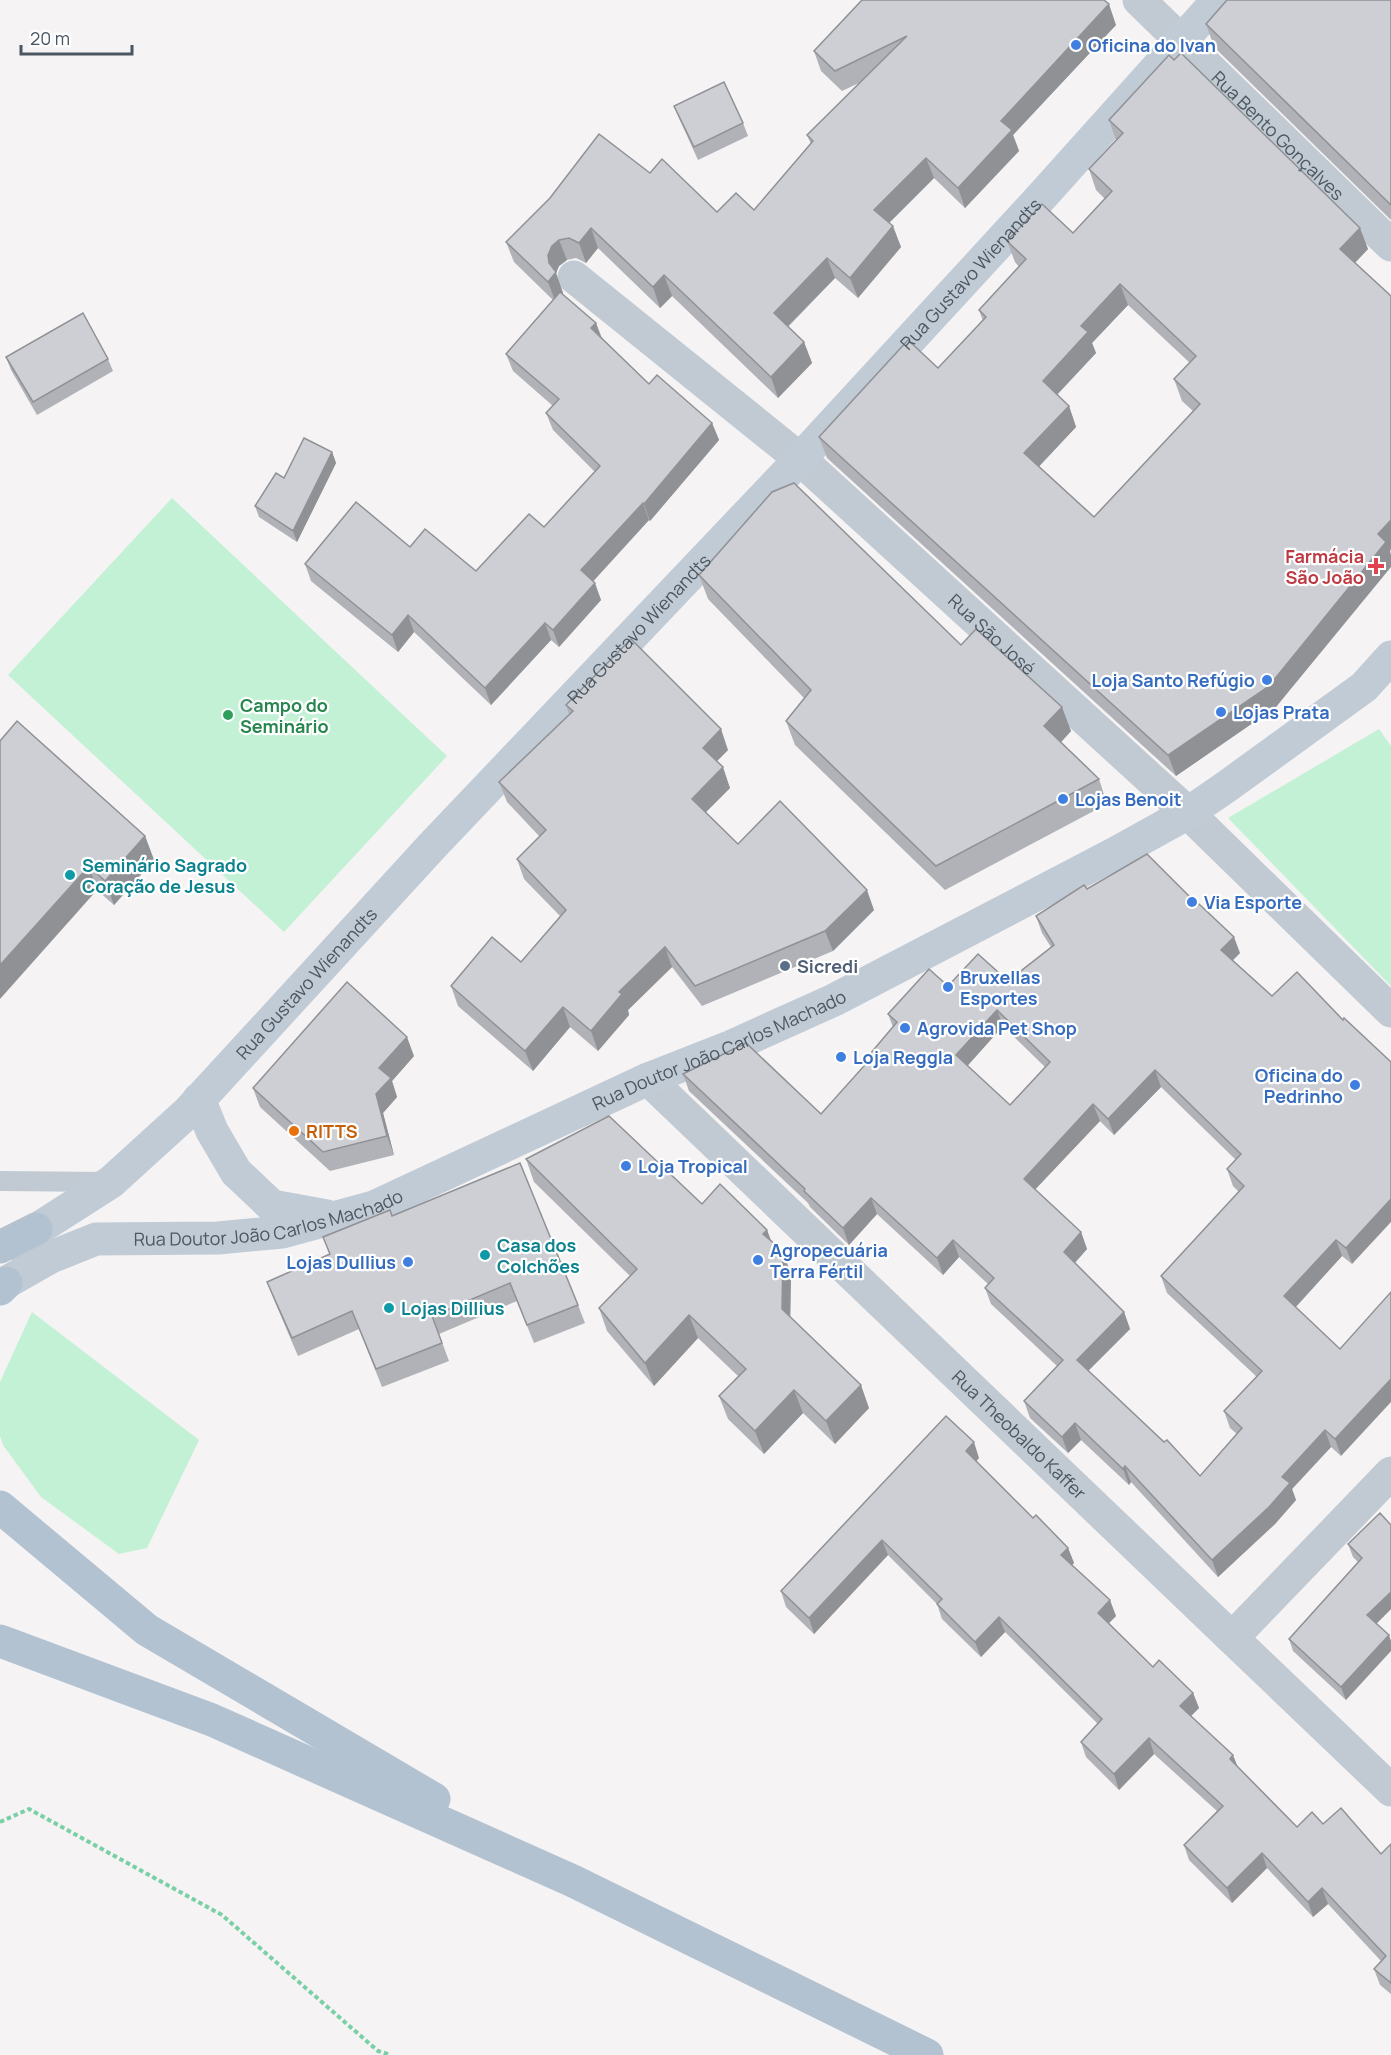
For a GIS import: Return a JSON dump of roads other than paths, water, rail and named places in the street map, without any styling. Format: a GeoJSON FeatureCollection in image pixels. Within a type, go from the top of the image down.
{"type":"FeatureCollection","features":[{"type":"Feature","properties":{"kind":"main road","name":"Rua Gustavo Wienandts"},"geometry":{"type":"LineString","coordinates":[[44,1243],[188,1112],[433,845],[800,459],[1218,0]]}},
{"type":"Feature","properties":{"kind":"main road","name":"Rua Doutor João Carlos Machado"},"geometry":{"type":"LineString","coordinates":[[44,1243],[96,1239],[228,1237],[282,1232],[374,1207],[648,1079],[732,1046],[834,1000],[1114,854],[1188,813],[1226,787],[1364,687],[1391,657]]}},
{"type":"Feature","properties":{"kind":"main road"},"geometry":{"type":"LineString","coordinates":[[199,1099],[212,1131],[236,1172],[272,1206],[336,1218]]}},
{"type":"Feature","properties":{"kind":"main road"},"geometry":{"type":"LineString","coordinates":[[0,1247],[44,1243]]}},
{"type":"Feature","properties":{"kind":"main road"},"geometry":{"type":"LineString","coordinates":[[1,1278],[44,1243]]}},
{"type":"Feature","properties":{"kind":"main road"},"geometry":{"type":"LineString","coordinates":[[0,1492],[32,1534]]}},
{"type":"Feature","properties":{"kind":"main road"},"geometry":{"type":"LineString","coordinates":[[0,1507],[147,1630],[573,1881]]}},
{"type":"Feature","properties":{"kind":"main road"},"geometry":{"type":"LineString","coordinates":[[0,1641],[212,1720],[573,1881],[927,2055]]}},
{"type":"Feature","properties":{"kind":"street","name":"Rua Bento Gonçalves"},"geometry":{"type":"LineString","coordinates":[[1138,0],[1391,245]]}},
{"type":"Feature","properties":{"kind":"street","name":"Rua São José"},"geometry":{"type":"LineString","coordinates":[[574,277],[800,459],[1188,813],[1391,1011]]}},
{"type":"Feature","properties":{"kind":"street","name":"Rua Theobaldo Kaffer"},"geometry":{"type":"LineString","coordinates":[[648,1079],[1391,1790]]}},
{"type":"Feature","properties":{"kind":"street"},"geometry":{"type":"LineString","coordinates":[[1232,1638],[1391,1473]]}},
{"type":"Feature","properties":{"kind":"lane"},"geometry":{"type":"LineString","coordinates":[[0,1181],[111,1182]]}},
{"type":"Feature","properties":{"kind":"place","name":"Oficina do Ivan"},"geometry":{"type":"Point","coordinates":[1076,45]}},
{"type":"Feature","properties":{"kind":"place","name":"Farmácia São João"},"geometry":{"type":"Point","coordinates":[1376,566]}},
{"type":"Feature","properties":{"kind":"place","name":"Loja Santo Refúgio"},"geometry":{"type":"Point","coordinates":[1267,680]}},
{"type":"Feature","properties":{"kind":"place","name":"Lojas Prata"},"geometry":{"type":"Point","coordinates":[1221,712]}},
{"type":"Feature","properties":{"kind":"place","name":"Campo do Seminário"},"geometry":{"type":"Point","coordinates":[228,715]}},
{"type":"Feature","properties":{"kind":"place","name":"Lojas Benoit"},"geometry":{"type":"Point","coordinates":[1063,799]}},
{"type":"Feature","properties":{"kind":"place","name":"Seminário Sagrado Coração de Jesus"},"geometry":{"type":"Point","coordinates":[70,875]}},
{"type":"Feature","properties":{"kind":"place","name":"Via Esporte"},"geometry":{"type":"Point","coordinates":[1192,902]}},
{"type":"Feature","properties":{"kind":"place","name":"Sicredi"},"geometry":{"type":"Point","coordinates":[785,966]}},
{"type":"Feature","properties":{"kind":"place","name":"Bruxellas Esportes"},"geometry":{"type":"Point","coordinates":[948,987]}},
{"type":"Feature","properties":{"kind":"place","name":"Agrovida Pet Shop"},"geometry":{"type":"Point","coordinates":[905,1028]}},
{"type":"Feature","properties":{"kind":"place","name":"Loja Reggla"},"geometry":{"type":"Point","coordinates":[841,1057]}},
{"type":"Feature","properties":{"kind":"place","name":"Oficina do Pedrinho"},"geometry":{"type":"Point","coordinates":[1355,1085]}},
{"type":"Feature","properties":{"kind":"place","name":"RITTS"},"geometry":{"type":"Point","coordinates":[294,1131]}},
{"type":"Feature","properties":{"kind":"place","name":"Loja Tropical"},"geometry":{"type":"Point","coordinates":[626,1166]}},
{"type":"Feature","properties":{"kind":"place","name":"Casa dos Colchões"},"geometry":{"type":"Point","coordinates":[485,1255]}},
{"type":"Feature","properties":{"kind":"place","name":"Agropecuária Terra Fértil"},"geometry":{"type":"Point","coordinates":[758,1260]}},
{"type":"Feature","properties":{"kind":"place","name":"Lojas Dullius"},"geometry":{"type":"Point","coordinates":[408,1262]}},
{"type":"Feature","properties":{"kind":"place","name":"Lojas Dillius"},"geometry":{"type":"Point","coordinates":[389,1308]}}]}
